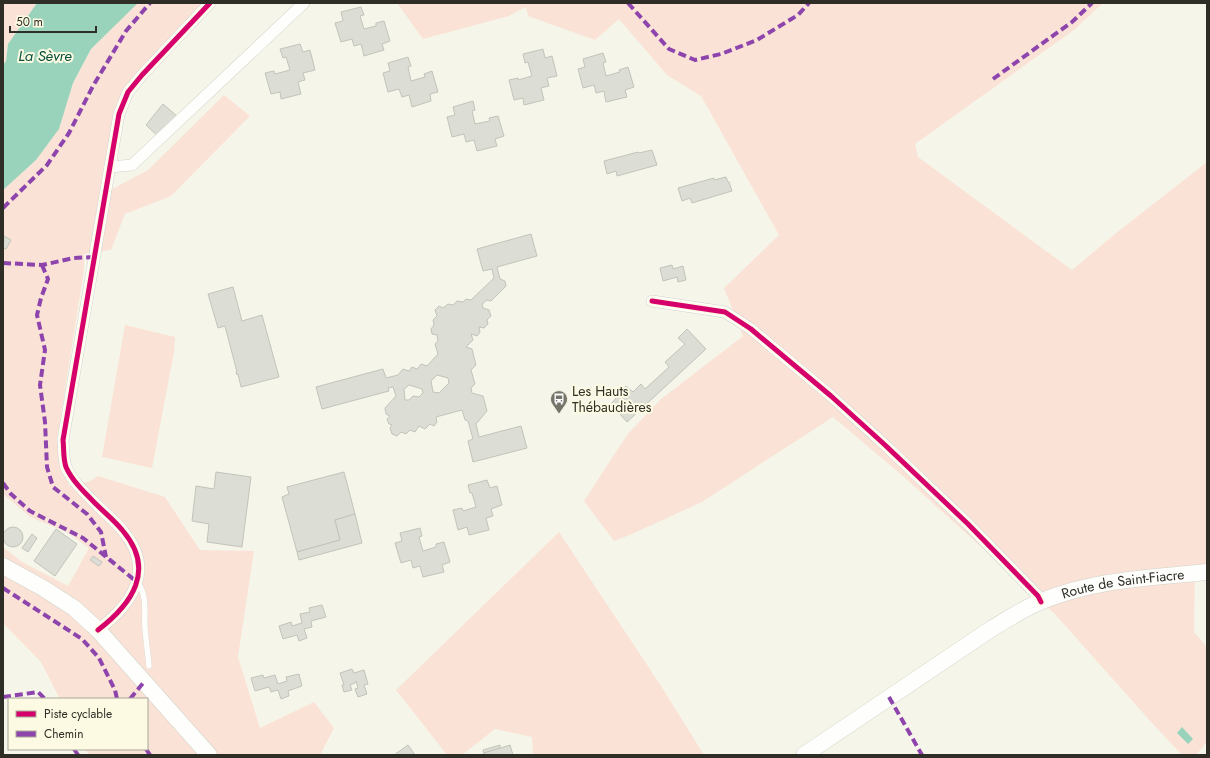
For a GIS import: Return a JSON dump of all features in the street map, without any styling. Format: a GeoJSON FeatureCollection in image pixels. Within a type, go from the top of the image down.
{"type":"FeatureCollection","features":[{"type":"Feature","properties":{"kind":"main road"},"geometry":{"type":"LineString","coordinates":[[3,566],[43,588],[74,608],[98,630],[209,755]]}},
{"type":"Feature","properties":{"kind":"main road","name":"Route de Saint-Fiacre"},"geometry":{"type":"LineString","coordinates":[[804,755],[991,629],[1041,602],[1095,585],[1116,581],[1207,572]]}},
{"type":"Feature","properties":{"kind":"street"},"geometry":{"type":"LineString","coordinates":[[98,630],[126,603],[133,594],[139,570],[138,558],[132,544],[123,531],[85,492],[71,474],[66,466],[63,440],[119,114],[128,92],[142,75],[210,3]]}},
{"type":"Feature","properties":{"kind":"street"},"geometry":{"type":"LineString","coordinates":[[110,167],[132,165],[304,3]]}},
{"type":"Feature","properties":{"kind":"street"},"geometry":{"type":"LineString","coordinates":[[652,301],[725,312],[752,329],[831,396],[884,444],[968,524],[1038,596],[1041,602]]}},
{"type":"Feature","properties":{"kind":"lane"},"geometry":{"type":"LineString","coordinates":[[137,582],[142,589],[145,600],[145,627],[149,666]]}},
{"type":"Feature","properties":{"kind":"shaded area"},"geometry":{"type":"Polygon","coordinates":[[[3,3],[37,3],[8,44],[6,61],[3,65],[3,3]]]}},
{"type":"Feature","properties":{"kind":"shaded area"},"geometry":{"type":"Polygon","coordinates":[[[138,3],[205,3],[122,92],[99,196],[148,170],[224,95],[250,116],[171,196],[125,214],[111,250],[84,254],[84,270],[57,440],[69,486],[90,481],[98,476],[165,497],[200,550],[254,551],[238,657],[260,728],[314,702],[334,728],[320,755],[89,755],[86,750],[148,750],[148,698],[59,698],[41,662],[3,623],[3,547],[22,562],[68,586],[89,548],[68,533],[30,517],[3,494],[3,190],[36,160],[59,129],[73,83],[91,49],[138,3]]]}},
{"type":"Feature","properties":{"kind":"shaded area"},"geometry":{"type":"Polygon","coordinates":[[[397,3],[1103,3],[1074,30],[915,144],[918,157],[1072,270],[1115,234],[1207,162],[1207,566],[1195,567],[1194,632],[1207,647],[1207,742],[1196,755],[1182,755],[1054,613],[904,477],[833,417],[702,502],[614,541],[584,501],[627,435],[660,400],[743,336],[724,288],[779,235],[701,96],[667,75],[619,19],[595,40],[528,16],[526,7],[509,16],[423,39],[397,3]]]}},
{"type":"Feature","properties":{"kind":"shaded area"},"geometry":{"type":"Polygon","coordinates":[[[125,325],[175,337],[174,352],[152,468],[102,457],[125,325]]]}},
{"type":"Feature","properties":{"kind":"shaded area"},"geometry":{"type":"Polygon","coordinates":[[[559,532],[663,689],[704,755],[533,755],[532,737],[495,729],[462,755],[447,755],[396,690],[559,532]]]}},
{"type":"Feature","properties":{"kind":"water","name":"La Sèvre"},"geometry":{"type":"Polygon","coordinates":[[[37,3],[138,3],[91,49],[73,83],[59,129],[36,160],[3,190],[3,65],[6,61],[8,44],[37,3]]]}},
{"type":"Feature","properties":{"kind":"water"},"geometry":{"type":"Polygon","coordinates":[[[1182,727],[1193,739],[1188,744],[1177,733],[1182,727]]]}},
{"type":"Feature","properties":{"kind":"building"},"geometry":{"type":"Polygon","coordinates":[[[361,7],[364,15],[360,16],[364,29],[376,26],[376,23],[384,21],[390,41],[382,44],[384,50],[364,56],[361,44],[354,46],[352,39],[341,42],[335,23],[343,21],[341,12],[361,7]]]}},
{"type":"Feature","properties":{"kind":"building"},"geometry":{"type":"Polygon","coordinates":[[[300,44],[303,52],[310,50],[315,70],[303,73],[305,80],[298,82],[301,94],[281,99],[280,92],[271,94],[265,73],[274,71],[275,74],[290,70],[286,57],[283,58],[280,49],[300,44]]]}},
{"type":"Feature","properties":{"kind":"building"},"geometry":{"type":"Polygon","coordinates":[[[543,49],[545,58],[552,56],[557,76],[547,78],[549,86],[541,88],[544,100],[524,105],[523,98],[514,100],[509,80],[518,78],[518,80],[532,76],[528,62],[525,63],[523,54],[543,49]]]}},
{"type":"Feature","properties":{"kind":"building"},"geometry":{"type":"Polygon","coordinates":[[[603,53],[606,62],[603,63],[606,76],[620,72],[619,70],[628,67],[634,87],[625,90],[627,97],[606,102],[604,91],[596,93],[594,85],[583,88],[578,69],[585,67],[583,59],[603,53]]]}},
{"type":"Feature","properties":{"kind":"building"},"geometry":{"type":"Polygon","coordinates":[[[408,57],[411,66],[408,67],[411,81],[425,77],[424,74],[432,71],[438,92],[430,94],[431,101],[412,107],[409,95],[402,97],[399,89],[388,92],[383,73],[390,71],[388,63],[408,57]]]}},
{"type":"Feature","properties":{"kind":"building"},"geometry":{"type":"Polygon","coordinates":[[[473,101],[475,110],[472,111],[475,124],[490,121],[489,118],[498,116],[504,136],[495,139],[497,146],[477,151],[474,140],[466,142],[464,134],[452,137],[447,117],[455,115],[453,107],[473,101]]]}},
{"type":"Feature","properties":{"kind":"building"},"geometry":{"type":"Polygon","coordinates":[[[163,104],[178,117],[159,137],[146,125],[163,104]]]}},
{"type":"Feature","properties":{"kind":"building"},"geometry":{"type":"Polygon","coordinates":[[[652,150],[657,165],[617,176],[616,171],[607,174],[604,161],[652,150]]]}},
{"type":"Feature","properties":{"kind":"building"},"geometry":{"type":"Polygon","coordinates":[[[726,177],[732,191],[692,203],[690,198],[682,201],[678,188],[714,178],[714,180],[726,177]]]}},
{"type":"Feature","properties":{"kind":"building"},"geometry":{"type":"Polygon","coordinates":[[[531,234],[537,256],[497,267],[500,279],[505,281],[506,286],[491,301],[487,300],[482,304],[483,308],[489,310],[491,316],[487,320],[488,324],[484,328],[479,327],[480,332],[477,336],[471,334],[473,340],[466,347],[472,349],[476,365],[471,370],[475,384],[471,388],[472,393],[483,396],[487,411],[476,424],[479,437],[521,426],[527,448],[473,462],[468,441],[473,439],[468,421],[465,420],[462,410],[436,417],[437,422],[434,426],[430,424],[425,429],[419,426],[415,432],[410,430],[406,434],[401,432],[397,436],[392,434],[390,428],[392,425],[389,424],[387,419],[390,416],[386,414],[385,408],[396,396],[393,387],[388,388],[389,391],[322,409],[316,387],[383,369],[386,378],[398,375],[403,369],[409,371],[412,367],[417,369],[421,364],[427,366],[438,354],[435,344],[438,341],[437,335],[432,334],[431,329],[434,325],[433,320],[437,316],[435,310],[439,306],[443,308],[448,304],[453,305],[457,301],[463,302],[466,299],[471,300],[494,278],[492,269],[483,271],[477,249],[531,234]],[[437,375],[431,381],[433,392],[439,393],[449,383],[448,378],[437,375]],[[409,385],[404,389],[405,400],[409,400],[413,396],[419,397],[423,393],[422,389],[409,385]]]}},
{"type":"Feature","properties":{"kind":"building"},"geometry":{"type":"Polygon","coordinates":[[[4,236],[11,240],[6,249],[3,248],[4,236]]]}},
{"type":"Feature","properties":{"kind":"building"},"geometry":{"type":"Polygon","coordinates":[[[672,265],[673,269],[683,266],[686,280],[678,282],[677,277],[663,281],[660,268],[672,265]]]}},
{"type":"Feature","properties":{"kind":"building"},"geometry":{"type":"Polygon","coordinates":[[[233,287],[242,321],[262,315],[279,377],[241,387],[225,326],[218,328],[208,294],[233,287]]]}},
{"type":"Feature","properties":{"kind":"building"},"geometry":{"type":"Polygon","coordinates":[[[687,329],[706,349],[627,422],[611,404],[626,386],[633,392],[641,384],[645,389],[669,367],[665,362],[685,344],[678,338],[687,329]]]}},
{"type":"Feature","properties":{"kind":"building"},"geometry":{"type":"Polygon","coordinates":[[[216,472],[251,477],[242,547],[207,542],[209,524],[192,521],[196,486],[214,489],[216,472]]]}},
{"type":"Feature","properties":{"kind":"building"},"geometry":{"type":"Polygon","coordinates":[[[344,472],[355,514],[335,520],[340,540],[297,552],[282,497],[289,494],[287,487],[344,472]]]}},
{"type":"Feature","properties":{"kind":"building"},"geometry":{"type":"Polygon","coordinates":[[[487,480],[490,488],[497,486],[502,505],[491,509],[493,516],[486,518],[489,530],[469,535],[467,527],[458,530],[453,510],[462,508],[463,511],[476,507],[468,485],[487,480]]]}},
{"type":"Feature","properties":{"kind":"building"},"geometry":{"type":"Polygon","coordinates":[[[355,514],[362,543],[299,560],[297,552],[340,540],[335,520],[355,514]]]}},
{"type":"Feature","properties":{"kind":"building"},"geometry":{"type":"Polygon","coordinates":[[[13,527],[20,530],[23,537],[20,544],[13,547],[6,544],[3,537],[6,530],[13,527]]]}},
{"type":"Feature","properties":{"kind":"building"},"geometry":{"type":"Polygon","coordinates":[[[420,528],[422,536],[419,537],[423,551],[436,547],[436,544],[444,542],[450,562],[442,565],[444,572],[423,577],[420,566],[413,568],[411,560],[401,563],[395,543],[402,541],[400,533],[420,528]]]}},
{"type":"Feature","properties":{"kind":"building"},"geometry":{"type":"Polygon","coordinates":[[[56,529],[77,544],[55,576],[34,561],[56,529]]]}},
{"type":"Feature","properties":{"kind":"building"},"geometry":{"type":"Polygon","coordinates":[[[32,534],[37,538],[28,552],[22,548],[32,534]]]}},
{"type":"Feature","properties":{"kind":"building"},"geometry":{"type":"Polygon","coordinates":[[[93,556],[102,562],[99,566],[90,560],[93,556]]]}},
{"type":"Feature","properties":{"kind":"building"},"geometry":{"type":"Polygon","coordinates":[[[322,605],[326,617],[311,621],[312,627],[304,629],[307,638],[299,641],[297,635],[283,639],[279,626],[291,622],[292,626],[302,623],[300,614],[310,612],[309,608],[322,605]]]}},
{"type":"Feature","properties":{"kind":"building"},"geometry":{"type":"Polygon","coordinates":[[[352,669],[354,673],[364,670],[368,684],[364,685],[367,694],[358,697],[355,689],[358,688],[356,681],[350,685],[352,690],[344,692],[342,685],[344,685],[340,673],[352,669]]]}},
{"type":"Feature","properties":{"kind":"building"},"geometry":{"type":"Polygon","coordinates":[[[299,674],[302,686],[288,691],[289,696],[281,699],[278,690],[271,692],[269,687],[255,691],[251,678],[263,675],[264,678],[275,675],[278,684],[287,681],[286,677],[299,674]]]}},
{"type":"Feature","properties":{"kind":"building"},"geometry":{"type":"Polygon","coordinates":[[[408,745],[415,755],[394,755],[408,745]]]}},
{"type":"Feature","properties":{"kind":"building"},"geometry":{"type":"Polygon","coordinates":[[[500,745],[500,748],[484,753],[483,750],[500,745]]]}},
{"type":"Feature","properties":{"kind":"building"},"geometry":{"type":"Polygon","coordinates":[[[510,745],[513,755],[482,755],[484,753],[510,745]]]}},
{"type":"Feature","properties":{"kind":"marked path"},"geometry":{"type":"LineString","coordinates":[[3,208],[47,165],[69,133],[93,86],[126,31],[150,3]]}},
{"type":"Feature","properties":{"kind":"marked path"},"geometry":{"type":"LineString","coordinates":[[628,3],[669,49],[695,60],[721,54],[757,40],[798,15],[809,3]]}},
{"type":"Feature","properties":{"kind":"marked path"},"geometry":{"type":"LineString","coordinates":[[993,79],[1072,22],[1092,3]]}},
{"type":"Feature","properties":{"kind":"marked path"},"geometry":{"type":"LineString","coordinates":[[3,263],[42,265],[74,258],[95,257]]}},
{"type":"Feature","properties":{"kind":"marked path"},"geometry":{"type":"LineString","coordinates":[[42,265],[48,279],[37,315],[45,350],[40,385],[45,422],[47,467],[53,487],[87,514],[101,532],[106,557]]}},
{"type":"Feature","properties":{"kind":"marked path"},"geometry":{"type":"LineString","coordinates":[[3,483],[11,494],[30,511],[83,538],[137,582]]}},
{"type":"Feature","properties":{"kind":"marked path"},"geometry":{"type":"LineString","coordinates":[[3,588],[82,639],[99,658],[115,690],[117,698]]}},
{"type":"Feature","properties":{"kind":"marked path"},"geometry":{"type":"LineString","coordinates":[[131,698],[144,682]]}},
{"type":"Feature","properties":{"kind":"marked path"},"geometry":{"type":"LineString","coordinates":[[3,697],[38,692],[44,698]]}},
{"type":"Feature","properties":{"kind":"marked path"},"geometry":{"type":"LineString","coordinates":[[889,697],[922,755]]}},
{"type":"Feature","properties":{"kind":"marked path"},"geometry":{"type":"LineString","coordinates":[[75,750],[78,755]]}},
{"type":"Feature","properties":{"kind":"marked path"},"geometry":{"type":"LineString","coordinates":[[147,750],[150,755]]}},
{"type":"Feature","properties":{"kind":"cycle path"},"geometry":{"type":"LineString","coordinates":[[98,630],[110,620],[130,598],[136,585],[139,573],[138,559],[133,545],[123,531],[84,492],[69,472],[64,461],[63,440],[119,114],[128,92],[142,75],[210,3]]}},
{"type":"Feature","properties":{"kind":"cycle path"},"geometry":{"type":"LineString","coordinates":[[652,301],[725,312],[751,329],[831,396],[885,445],[968,524],[1038,596],[1041,602]]}},
{"type":"Feature","properties":{"kind":"place","name":"Les Hauts Thébaudières"},"geometry":{"type":"Point","coordinates":[559,414]}}]}
